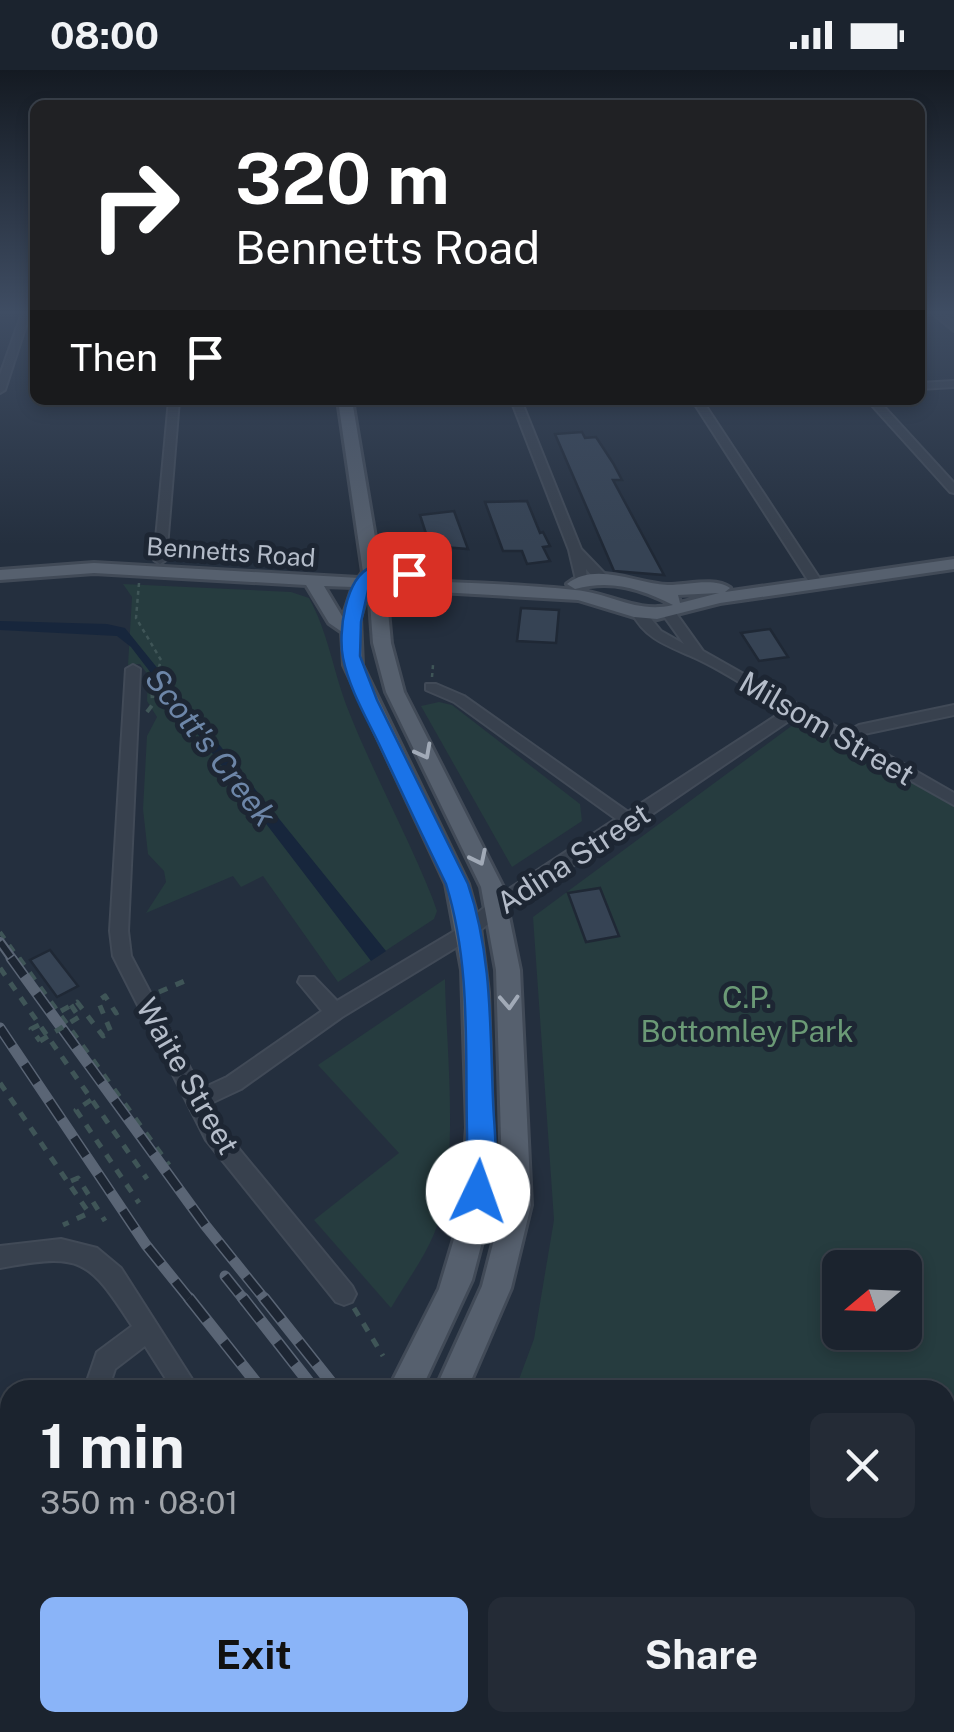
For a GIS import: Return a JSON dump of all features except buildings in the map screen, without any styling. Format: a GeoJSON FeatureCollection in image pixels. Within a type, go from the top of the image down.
{"type":"FeatureCollection","features":[{"type":"Feature","properties":{"kind":"main road"},"geometry":{"type":"LineString","coordinates":[[346,405],[370,581],[380,610],[382,647],[394,692],[479,858],[498,906],[508,970],[518,1138],[516,1204],[496,1288],[455,1380]]}},
{"type":"Feature","properties":{"kind":"main road"},"geometry":{"type":"LineString","coordinates":[[579,586],[639,613],[954,554]]}},
{"type":"Feature","properties":{"kind":"main road","name":"Bennetts Road"},"geometry":{"type":"LineString","coordinates":[[0,564],[67,556],[160,560],[448,590],[579,586]]}},
{"type":"Feature","properties":{"kind":"main road"},"geometry":{"type":"LineString","coordinates":[[579,586],[602,580],[666,590],[730,588],[954,564]]}},
{"type":"Feature","properties":{"kind":"main road","name":"Bennetts Road"},"geometry":{"type":"LineString","coordinates":[[0,575],[76,568],[313,582],[579,586]]}},
{"type":"Feature","properties":{"kind":"main road"},"geometry":{"type":"LineString","coordinates":[[370,581],[352,631],[356,674],[457,884],[470,929],[476,974],[481,1142],[478,1192],[469,1244],[457,1279],[409,1380]]}},
{"type":"Feature","properties":{"kind":"main road"},"geometry":{"type":"LineString","coordinates":[[313,582],[335,619],[352,631]]}},
{"type":"Feature","properties":{"kind":"main road"},"geometry":{"type":"LineString","coordinates":[[380,610],[448,590]]}},
{"type":"Feature","properties":{"kind":"main road"},"geometry":{"type":"LineString","coordinates":[[666,590],[674,599],[671,610]]}},
{"type":"Feature","properties":{"kind":"street"},"geometry":{"type":"LineString","coordinates":[[160,560],[174,405]]}},
{"type":"Feature","properties":{"kind":"street"},"geometry":{"type":"LineString","coordinates":[[518,405],[575,550],[579,586]]}},
{"type":"Feature","properties":{"kind":"street"},"geometry":{"type":"LineString","coordinates":[[700,405],[815,580]]}},
{"type":"Feature","properties":{"kind":"street"},"geometry":{"type":"LineString","coordinates":[[877,405],[954,490]]}},
{"type":"Feature","properties":{"kind":"street"},"geometry":{"type":"LineString","coordinates":[[575,550],[602,580]]}},
{"type":"Feature","properties":{"kind":"street","name":"Milsom Street"},"geometry":{"type":"LineString","coordinates":[[671,610],[700,655]]}},
{"type":"Feature","properties":{"kind":"street","name":"Milsom Street"},"geometry":{"type":"LineString","coordinates":[[639,613],[641,620],[660,636],[954,800]]}},
{"type":"Feature","properties":{"kind":"street","name":"Waite Street"},"geometry":{"type":"LineString","coordinates":[[133,669],[136,720],[130,884],[119,930],[122,956],[214,1133],[344,1294]]}},
{"type":"Feature","properties":{"kind":"street"},"geometry":{"type":"LineString","coordinates":[[431,686],[459,699],[630,821]]}},
{"type":"Feature","properties":{"kind":"street","name":"Adina Street"},"geometry":{"type":"LineString","coordinates":[[196,1100],[234,1083],[335,1012],[470,929],[498,906],[796,710]]}},
{"type":"Feature","properties":{"kind":"street"},"geometry":{"type":"LineString","coordinates":[[848,739],[859,730],[954,710]]}},
{"type":"Feature","properties":{"kind":"street"},"geometry":{"type":"LineString","coordinates":[[307,982],[335,1012]]}},
{"type":"Feature","properties":{"kind":"street"},"geometry":{"type":"LineString","coordinates":[[0,1257],[61,1249],[81,1251],[107,1267],[181,1380]]}},
{"type":"Feature","properties":{"kind":"street"},"geometry":{"type":"LineString","coordinates":[[99,1380],[106,1361],[148,1329]]}},
{"type":"Feature","properties":{"kind":"path"},"geometry":{"type":"LineString","coordinates":[[390,561],[418,550]]}},
{"type":"Feature","properties":{"kind":"path"},"geometry":{"type":"LineString","coordinates":[[139,582],[136,618],[161,660],[153,687]]}},
{"type":"Feature","properties":{"kind":"path"},"geometry":{"type":"LineString","coordinates":[[0,932],[170,1164]]}},
{"type":"Feature","properties":{"kind":"path"},"geometry":{"type":"LineString","coordinates":[[0,968],[146,1178]]}},
{"type":"Feature","properties":{"kind":"path"},"geometry":{"type":"LineString","coordinates":[[159,992],[186,980]]}},
{"type":"Feature","properties":{"kind":"path"},"geometry":{"type":"LineString","coordinates":[[61,1011],[78,1002],[103,1036],[110,1032],[98,1001],[105,996],[116,1012],[126,1008]]}},
{"type":"Feature","properties":{"kind":"path"},"geometry":{"type":"LineString","coordinates":[[39,1025],[31,1030],[40,1041],[79,1017],[70,1005]]}},
{"type":"Feature","properties":{"kind":"path"},"geometry":{"type":"LineString","coordinates":[[0,1083],[89,1212],[63,1225]]}},
{"type":"Feature","properties":{"kind":"path"},"geometry":{"type":"LineString","coordinates":[[91,1100],[76,1110],[140,1203]]}},
{"type":"Feature","properties":{"kind":"path"},"geometry":{"type":"LineString","coordinates":[[70,1182],[78,1178],[106,1222]]}},
{"type":"Feature","properties":{"kind":"path"},"geometry":{"type":"LineString","coordinates":[[344,1294],[382,1356]]}},
{"type":"Feature","properties":{"kind":"green space"},"geometry":{"type":"Polygon","coordinates":[[[123,584],[291,592],[309,598],[357,731],[432,897],[437,911],[434,919],[338,982],[263,876],[241,887],[233,876],[146,913],[166,882],[164,871],[148,854],[143,809],[147,736],[157,717],[147,701],[148,675],[140,664],[128,665],[132,597],[123,584]]]}},
{"type":"Feature","properties":{"kind":"green space"},"geometry":{"type":"Polygon","coordinates":[[[439,702],[452,705],[580,804],[582,821],[512,867],[421,706],[439,702]]]}},
{"type":"Feature","properties":{"kind":"green space","name":"C.P. Bottomley Park"},"geometry":{"type":"Polygon","coordinates":[[[801,719],[954,806],[954,1380],[519,1380],[534,1339],[554,1220],[533,917],[801,719]]]}},
{"type":"Feature","properties":{"kind":"green space"},"geometry":{"type":"Polygon","coordinates":[[[445,979],[450,1143],[447,1177],[430,1244],[391,1308],[314,1220],[399,1153],[318,1065],[445,979]]]}},
{"type":"Feature","properties":{"kind":"water","name":"Scott's Creek"},"geometry":{"type":"Polygon","coordinates":[[[0,621],[125,628],[386,951],[371,961],[131,647],[117,636],[0,630],[0,621]]]}},
{"type":"Feature","properties":{"kind":"railway"},"geometry":{"type":"LineString","coordinates":[[0,942],[13,960]]}},
{"type":"Feature","properties":{"kind":"railway"},"geometry":{"type":"LineString","coordinates":[[11,958],[205,1225],[266,1301]]}},
{"type":"Feature","properties":{"kind":"railway"},"geometry":{"type":"LineString","coordinates":[[0,1028],[146,1245],[191,1301]]}},
{"type":"Feature","properties":{"kind":"railway"},"geometry":{"type":"LineString","coordinates":[[225,1276],[245,1301]]}},
{"type":"Feature","properties":{"kind":"railway"},"geometry":{"type":"LineString","coordinates":[[189,1298],[254,1380]]}},
{"type":"Feature","properties":{"kind":"railway"},"geometry":{"type":"LineString","coordinates":[[243,1298],[307,1380]]}},
{"type":"Feature","properties":{"kind":"railway"},"geometry":{"type":"LineString","coordinates":[[264,1298],[329,1380]]}},
{"type":"Feature","properties":{"kind":"route"},"geometry":{"type":"LineString","coordinates":[[409,574],[371,572],[361,585],[352,622],[351,656],[367,700],[457,884],[467,915],[476,974],[481,1142],[478,1192]]}}]}
